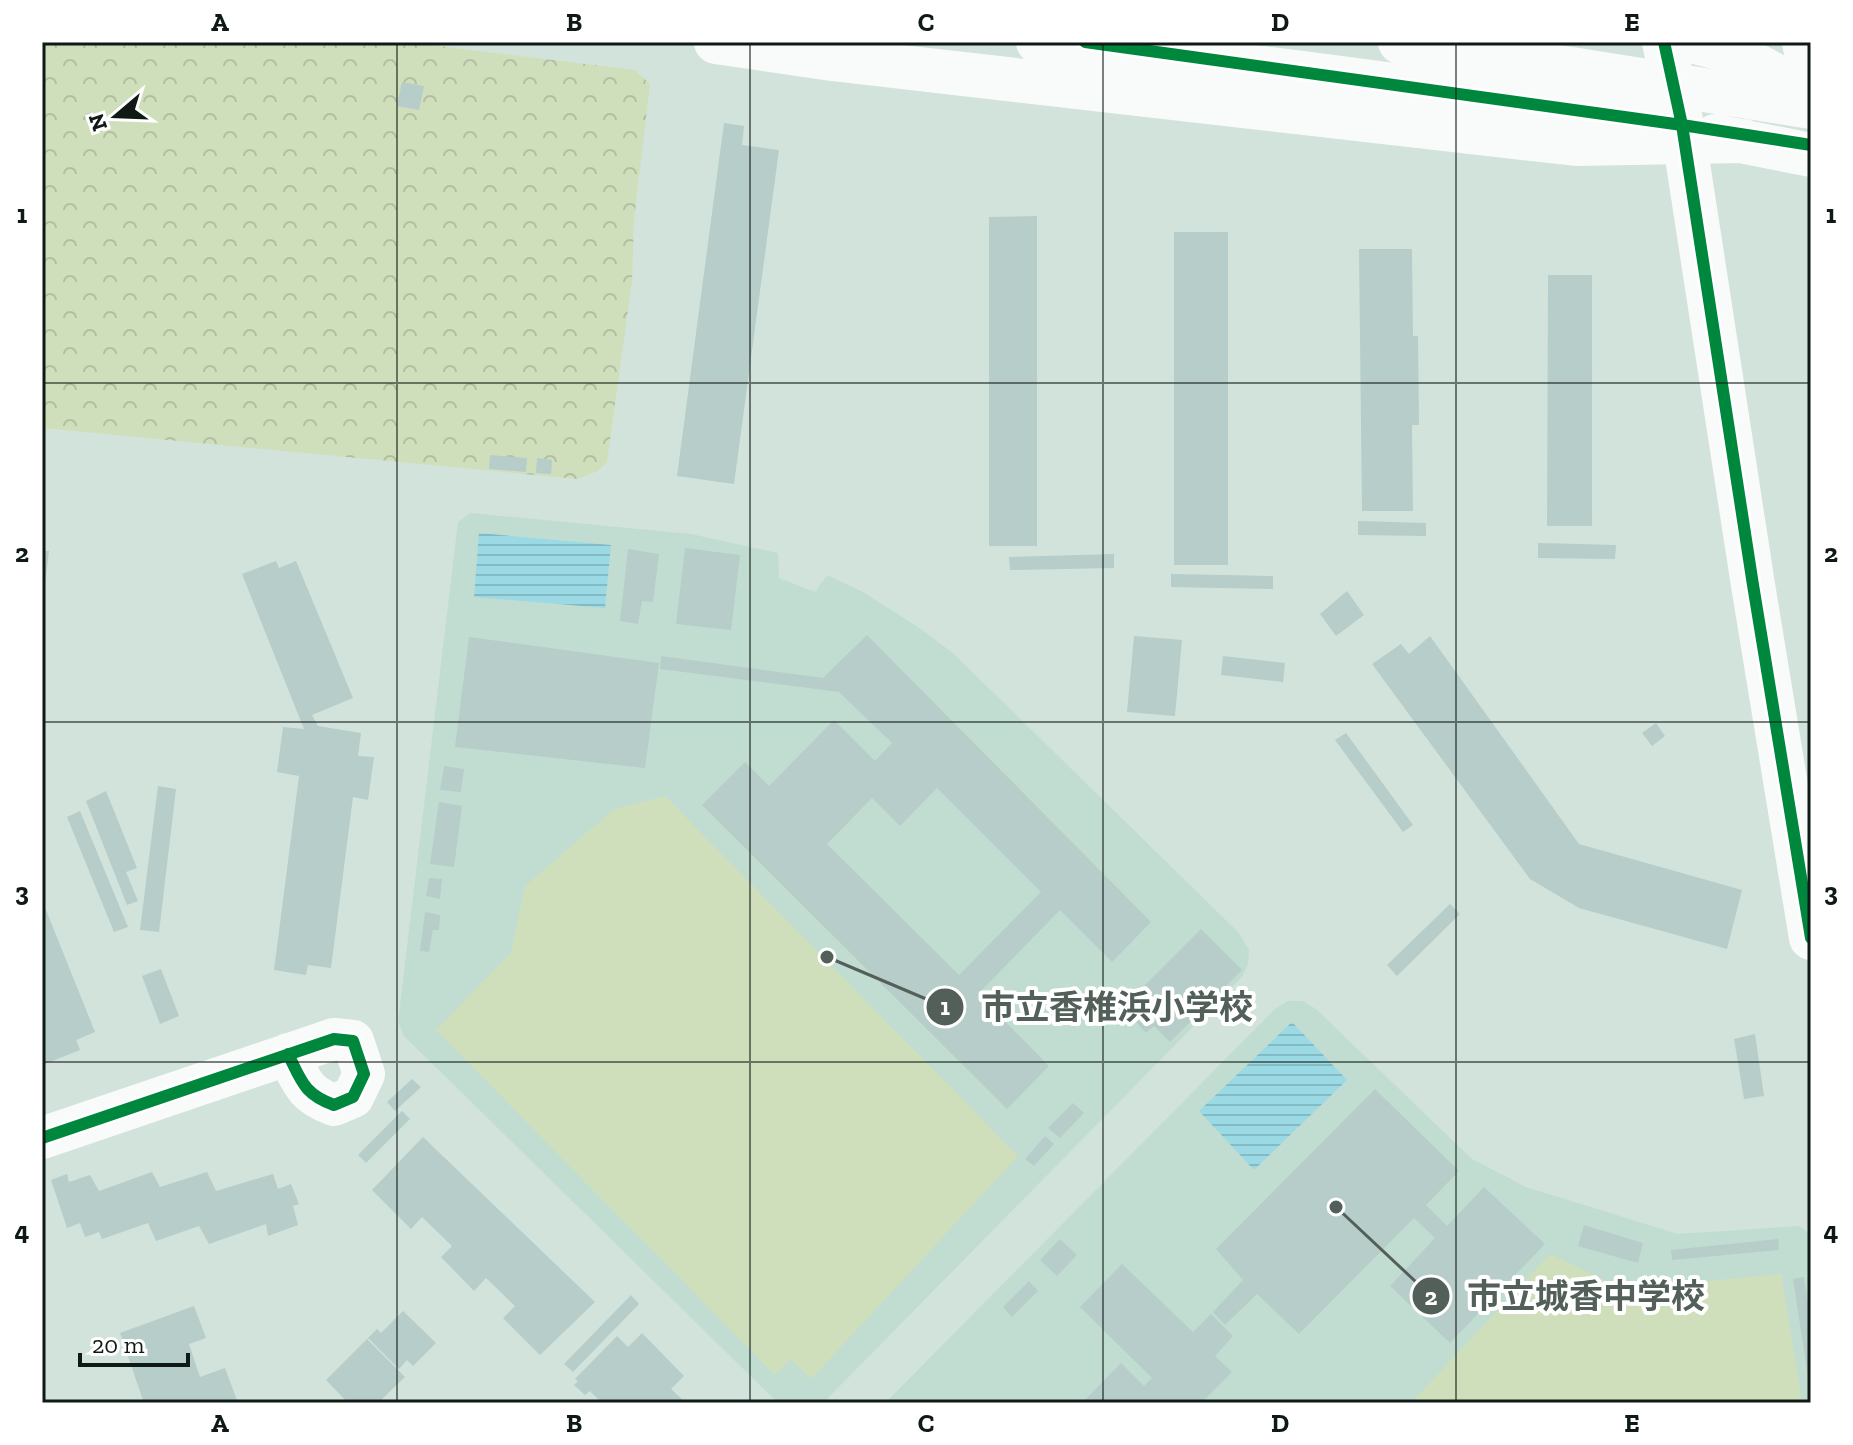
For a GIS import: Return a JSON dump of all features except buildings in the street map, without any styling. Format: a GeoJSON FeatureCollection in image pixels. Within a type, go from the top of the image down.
{"type":"FeatureCollection","features":[{"type":"Feature","properties":{"kind":"main road"},"geometry":{"type":"LineString","coordinates":[[716,42],[832,59],[1576,144],[1735,136]]}},
{"type":"Feature","properties":{"kind":"main road"},"geometry":{"type":"LineString","coordinates":[[1038,42],[1232,64],[1811,145]]}},
{"type":"Feature","properties":{"kind":"main road"},"geometry":{"type":"LineString","coordinates":[[1085,42],[1682,125],[1811,155]]}},
{"type":"Feature","properties":{"kind":"main road"},"geometry":{"type":"LineString","coordinates":[[1400,42],[1811,107]]}},
{"type":"Feature","properties":{"kind":"main road"},"geometry":{"type":"LineString","coordinates":[[1480,42],[1624,64],[1676,52],[1730,51],[1811,92]]}},
{"type":"Feature","properties":{"kind":"main road"},"geometry":{"type":"LineString","coordinates":[[1676,52],[1735,136]]}},
{"type":"Feature","properties":{"kind":"main road"},"geometry":{"type":"LineString","coordinates":[[1676,52],[1682,125],[1811,938]]}},
{"type":"Feature","properties":{"kind":"main road"},"geometry":{"type":"LineString","coordinates":[[1624,64],[1682,125]]}},
{"type":"Feature","properties":{"kind":"street"},"geometry":{"type":"LineString","coordinates":[[1803,42],[1811,84]]}},
{"type":"Feature","properties":{"kind":"street"},"geometry":{"type":"LineString","coordinates":[[42,1138],[288,1054]]}},
{"type":"Feature","properties":{"kind":"shaded area"},"geometry":{"type":"Polygon","coordinates":[[[470,513],[691,534],[778,553],[779,578],[815,592],[827,575],[863,592],[954,654],[1238,932],[1249,950],[1248,964],[1242,977],[823,1403],[778,1403],[404,1036],[398,1022],[458,522],[470,513]]]}},
{"type":"Feature","properties":{"kind":"shaded area"},"geometry":{"type":"Polygon","coordinates":[[[1288,1001],[1302,1001],[1316,1009],[1472,1159],[1526,1187],[1678,1234],[1799,1226],[1811,1235],[1811,1403],[885,1403],[1276,1008],[1288,1001]]]}},
{"type":"Feature","properties":{"kind":"green space"},"geometry":{"type":"Polygon","coordinates":[[[42,42],[406,42],[635,70],[650,84],[634,220],[632,282],[607,462],[598,471],[577,479],[42,428],[42,42]]]}},
{"type":"Feature","properties":{"kind":"green space"},"geometry":{"type":"Polygon","coordinates":[[[665,796],[1018,1156],[811,1379],[791,1359],[775,1375],[436,1030],[511,953],[525,886],[614,809],[665,796]]]}},
{"type":"Feature","properties":{"kind":"green space"},"geometry":{"type":"Polygon","coordinates":[[[1550,1254],[1623,1289],[1781,1274],[1802,1403],[1411,1403],[1550,1254]]]}},
{"type":"Feature","properties":{"kind":"water"},"geometry":{"type":"Polygon","coordinates":[[[479,533],[611,545],[605,608],[474,597],[479,533]]]}},
{"type":"Feature","properties":{"kind":"water"},"geometry":{"type":"Polygon","coordinates":[[[1292,1022],[1347,1080],[1254,1170],[1199,1111],[1292,1022]]]}},
{"type":"Feature","properties":{"kind":"cycle path"},"geometry":{"type":"LineString","coordinates":[[1085,42],[1811,145]]}},
{"type":"Feature","properties":{"kind":"cycle path"},"geometry":{"type":"LineString","coordinates":[[1664,42],[1682,125],[1811,938]]}},
{"type":"Feature","properties":{"kind":"cycle path"},"geometry":{"type":"LineString","coordinates":[[42,1138],[334,1039],[353,1041],[364,1074],[353,1097],[334,1105],[310,1091],[301,1080],[297,1072],[293,1064],[288,1054]]}},
{"type":"Feature","properties":{"kind":"place","name":"市立香椎浜小学校"},"geometry":{"type":"Point","coordinates":[827,957]}},
{"type":"Feature","properties":{"kind":"place","name":"市立城香中学校"},"geometry":{"type":"Point","coordinates":[1336,1207]}}]}
